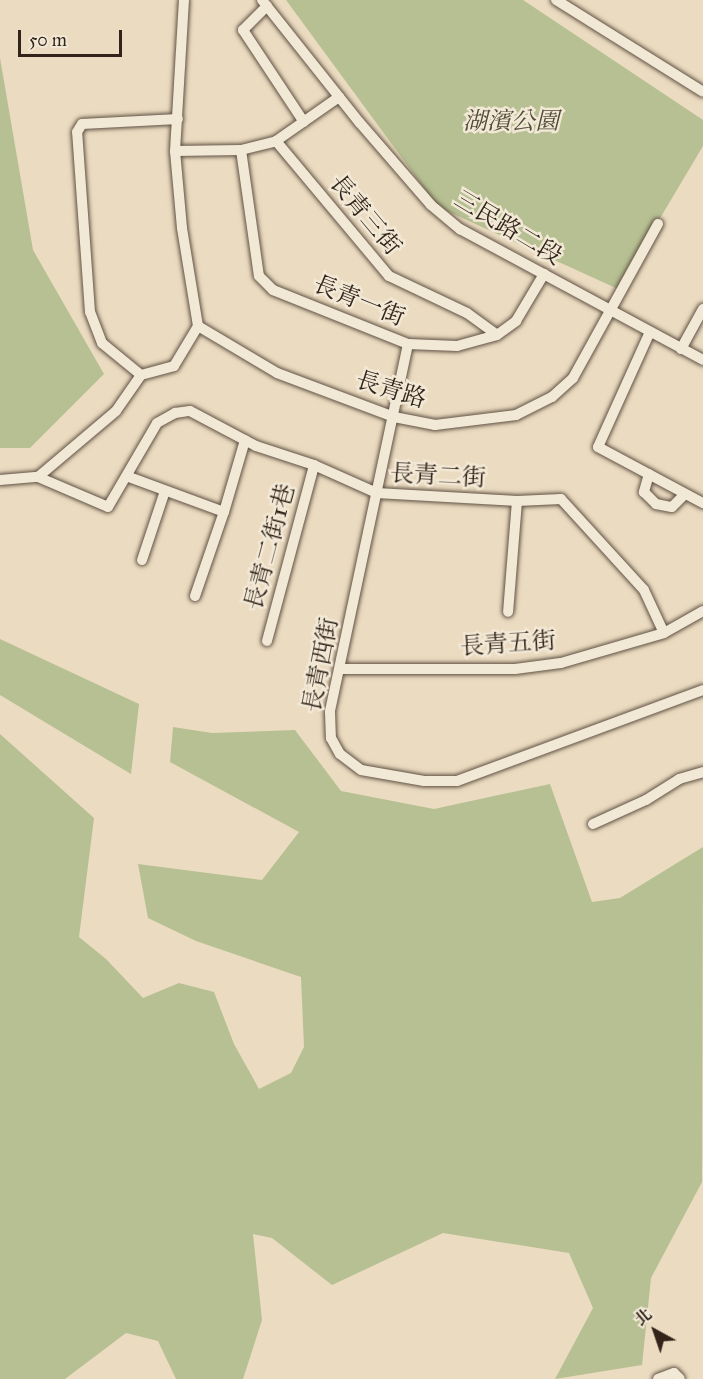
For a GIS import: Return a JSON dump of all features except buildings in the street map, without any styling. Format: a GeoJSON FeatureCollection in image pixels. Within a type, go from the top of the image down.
{"type":"FeatureCollection","features":[{"type":"Feature","properties":{"kind":"street"},"geometry":{"type":"LineString","coordinates":[[38,477],[116,411],[141,375],[174,366],[198,326],[182,228],[175,151],[178,119],[175,110],[184,0]]}},
{"type":"Feature","properties":{"kind":"street"},"geometry":{"type":"LineString","coordinates":[[556,0],[703,92]]}},
{"type":"Feature","properties":{"kind":"street"},"geometry":{"type":"LineString","coordinates":[[265,3],[243,30],[304,122]]}},
{"type":"Feature","properties":{"kind":"street","name":"三民路二段"},"geometry":{"type":"LineString","coordinates":[[265,3],[339,97],[438,211],[460,229],[649,334],[703,360]]}},
{"type":"Feature","properties":{"kind":"street"},"geometry":{"type":"LineString","coordinates":[[175,151],[241,150],[276,141],[339,97]]}},
{"type":"Feature","properties":{"kind":"street"},"geometry":{"type":"LineString","coordinates":[[141,375],[102,343],[90,312],[77,132],[82,124],[178,119]]}},
{"type":"Feature","properties":{"kind":"street","name":"長青三街"},"geometry":{"type":"LineString","coordinates":[[276,141],[389,276],[467,313],[497,335]]}},
{"type":"Feature","properties":{"kind":"street","name":"長青一街"},"geometry":{"type":"LineString","coordinates":[[241,150],[259,276],[273,290],[408,344],[458,346],[497,335],[516,321],[544,274]]}},
{"type":"Feature","properties":{"kind":"street","name":"長青路"},"geometry":{"type":"LineString","coordinates":[[198,326],[277,373],[394,417],[435,425],[516,415],[552,397],[573,378],[612,312],[658,224]]}},
{"type":"Feature","properties":{"kind":"street"},"geometry":{"type":"LineString","coordinates":[[681,349],[703,309]]}},
{"type":"Feature","properties":{"kind":"street"},"geometry":{"type":"LineString","coordinates":[[649,334],[598,447],[703,503]]}},
{"type":"Feature","properties":{"kind":"street","name":"長青西街"},"geometry":{"type":"LineString","coordinates":[[408,344],[342,669],[330,712],[331,738],[340,754],[360,770],[424,781],[457,781],[493,770],[703,690]]}},
{"type":"Feature","properties":{"kind":"street","name":"長青二街"},"geometry":{"type":"LineString","coordinates":[[129,477],[157,423],[174,413],[190,411],[245,440],[314,465],[377,493],[518,501],[508,612]]}},
{"type":"Feature","properties":{"kind":"street"},"geometry":{"type":"LineString","coordinates":[[195,596],[224,512],[245,440]]}},
{"type":"Feature","properties":{"kind":"street","name":"長青二街1巷"},"geometry":{"type":"LineString","coordinates":[[267,641],[314,465]]}},
{"type":"Feature","properties":{"kind":"street"},"geometry":{"type":"LineString","coordinates":[[649,474],[645,492],[656,504],[672,507],[685,494]]}},
{"type":"Feature","properties":{"kind":"street"},"geometry":{"type":"LineString","coordinates":[[0,480],[38,477],[108,507],[129,477],[224,512]]}},
{"type":"Feature","properties":{"kind":"street"},"geometry":{"type":"LineString","coordinates":[[142,560],[165,491]]}},
{"type":"Feature","properties":{"kind":"street"},"geometry":{"type":"LineString","coordinates":[[518,501],[561,499],[644,590],[664,633]]}},
{"type":"Feature","properties":{"kind":"street","name":"長青五街"},"geometry":{"type":"LineString","coordinates":[[342,669],[514,669],[561,663],[664,633],[703,611]]}},
{"type":"Feature","properties":{"kind":"street"},"geometry":{"type":"LineString","coordinates":[[593,824],[646,800],[679,779],[703,772]]}},
{"type":"Feature","properties":{"kind":"street"},"geometry":{"type":"LineString","coordinates":[[658,1379],[674,1374],[680,1379]]}},
{"type":"Feature","properties":{"kind":"green space","name":"湖濱公園"},"geometry":{"type":"Polygon","coordinates":[[[286,0],[523,0],[703,120],[703,146],[618,289],[438,207],[286,0]]]}},
{"type":"Feature","properties":{"kind":"green space"},"geometry":{"type":"Polygon","coordinates":[[[0,58],[33,250],[104,374],[30,448],[0,448],[0,58]]]}},
{"type":"Feature","properties":{"kind":"green space"},"geometry":{"type":"Polygon","coordinates":[[[0,639],[139,704],[131,774],[0,695],[0,639]]]}},
{"type":"Feature","properties":{"kind":"green space"},"geometry":{"type":"Polygon","coordinates":[[[173,727],[212,733],[295,730],[341,791],[434,809],[550,784],[592,902],[620,898],[703,847],[702,1182],[651,1278],[642,1365],[555,1379],[593,1308],[569,1253],[443,1233],[332,1285],[272,1238],[253,1234],[262,1320],[243,1379],[176,1379],[158,1341],[126,1333],[65,1379],[0,1379],[0,734],[94,818],[79,937],[106,959],[143,998],[179,983],[214,992],[234,1044],[259,1089],[291,1073],[304,1047],[301,977],[196,941],[148,918],[138,864],[262,880],[299,832],[170,762],[173,727]]]}}]}
